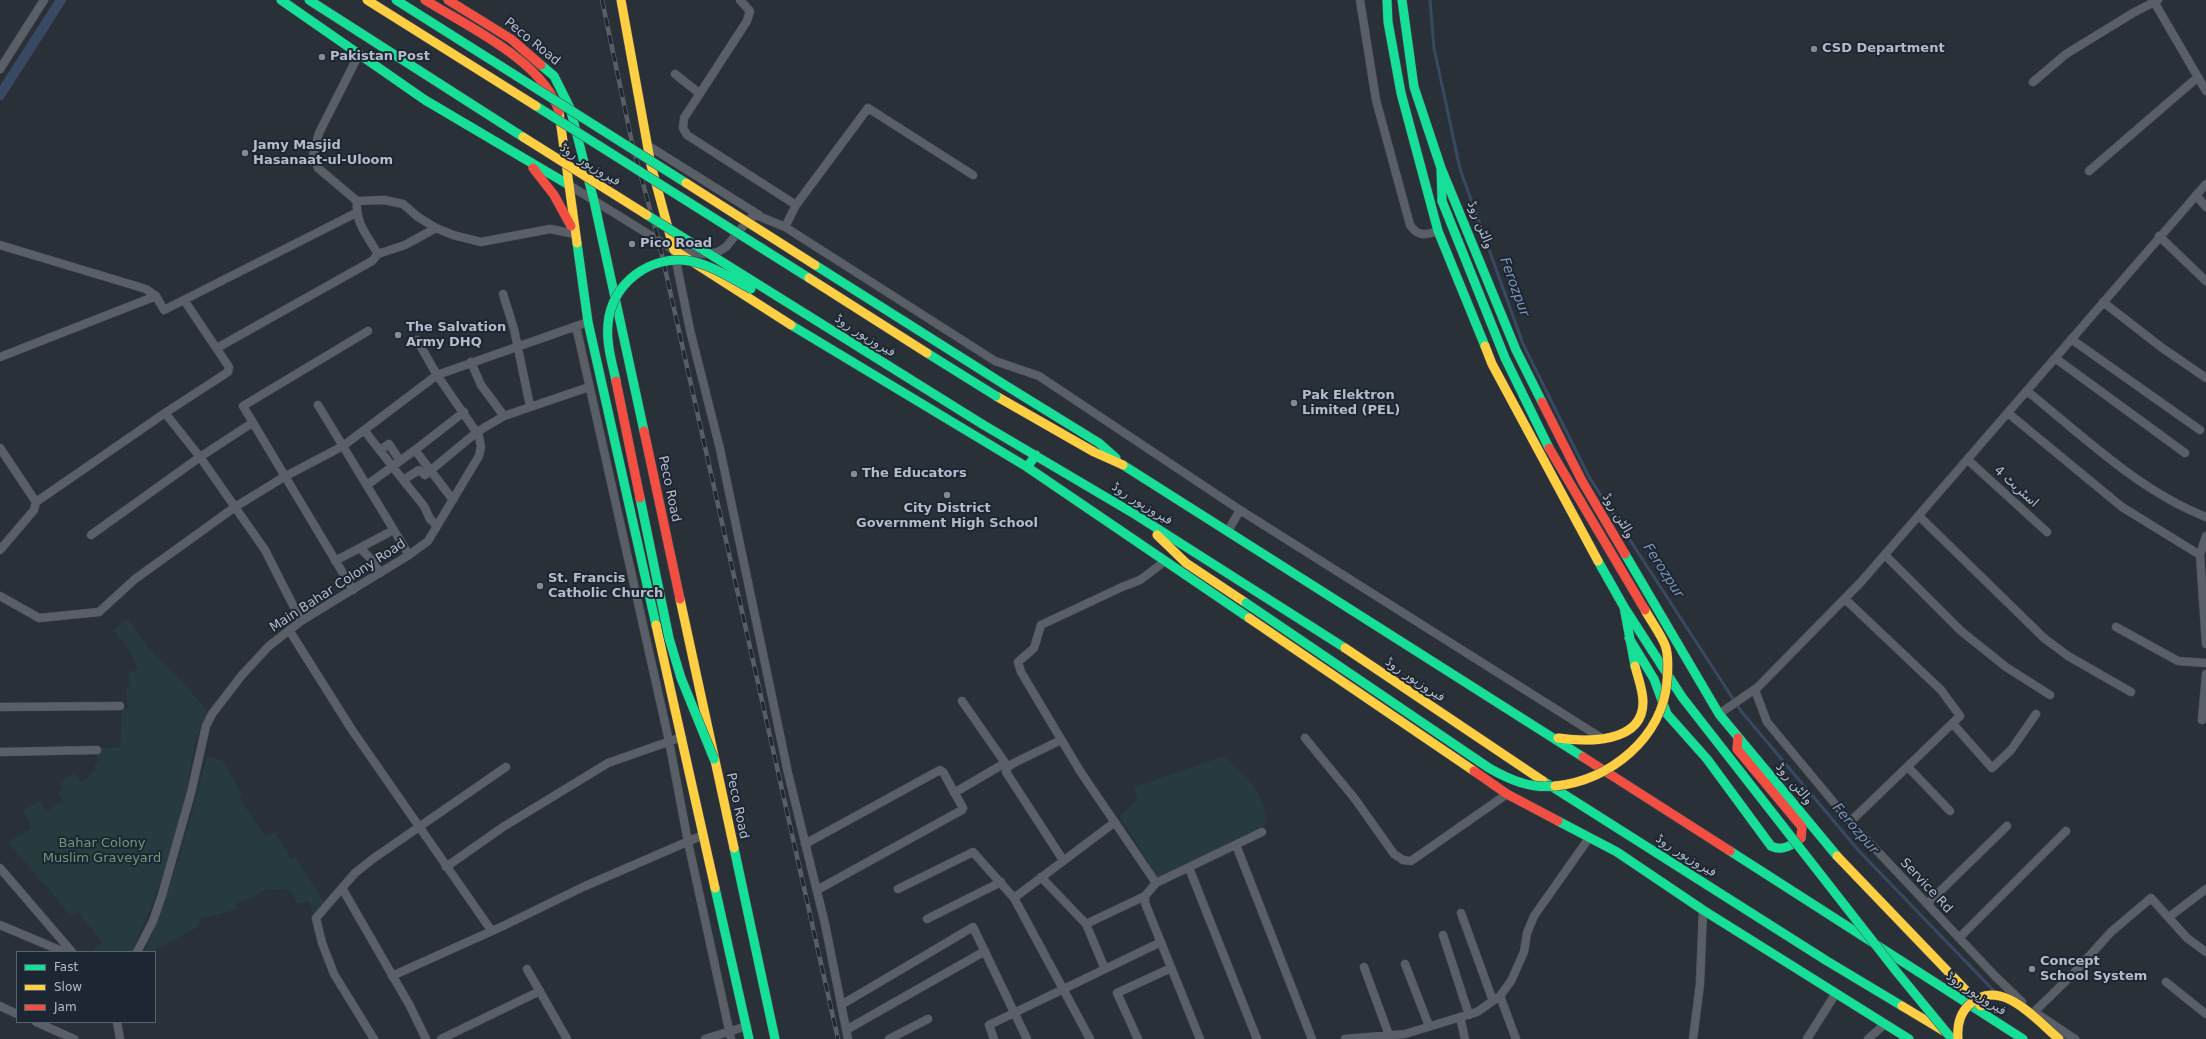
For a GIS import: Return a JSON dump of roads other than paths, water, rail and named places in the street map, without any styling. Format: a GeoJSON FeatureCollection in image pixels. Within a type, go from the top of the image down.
{"type":"FeatureCollection","features":[{"type":"Feature","properties":{"kind":"main road"},"geometry":{"type":"LineString","coordinates":[[281,0],[425,100],[569,185]]}},
{"type":"Feature","properties":{"kind":"main road","name":"فیروزپور روڈ"},"geometry":{"type":"LineString","coordinates":[[309,0],[816,322],[982,424],[1136,515],[1344,647],[1513,761],[1827,961],[1958,1039]]}},
{"type":"Feature","properties":{"kind":"main road","name":"فیروزپور روڈ"},"geometry":{"type":"LineString","coordinates":[[367,0],[996,396],[1094,452],[1126,467],[1228,531],[2022,1039]]}},
{"type":"Feature","properties":{"kind":"main road"},"geometry":{"type":"LineString","coordinates":[[396,0],[1099,443],[1126,467]]}},
{"type":"Feature","properties":{"kind":"main road","name":"Peco Road"},"geometry":{"type":"LineString","coordinates":[[425,0],[530,68],[558,106],[562,121],[575,234],[588,322],[641,550],[749,1039]]}},
{"type":"Feature","properties":{"kind":"main road","name":"Peco Road"},"geometry":{"type":"LineString","coordinates":[[448,0],[511,39],[554,76],[561,87],[570,108],[594,201],[775,1039]]}},
{"type":"Feature","properties":{"kind":"main road"},"geometry":{"type":"LineString","coordinates":[[621,0],[648,145],[674,250],[818,342],[1027,467],[1164,562],[1507,794],[1617,852],[1703,910],[1909,1039]]}},
{"type":"Feature","properties":{"kind":"main road"},"geometry":{"type":"LineString","coordinates":[[1387,0],[1388,22],[1400,93],[1438,232],[1492,364],[1561,494],[1624,607],[1682,697],[1896,971],[1952,1039]]}},
{"type":"Feature","properties":{"kind":"main road","name":"والٹن روڈ"},"geometry":{"type":"LineString","coordinates":[[1402,0],[1414,87],[1441,168],[1516,350],[1582,481],[1719,714],[1836,855],[1996,1022]]}},
{"type":"Feature","properties":{"kind":"main road"},"geometry":{"type":"LineString","coordinates":[[526,160],[554,195],[575,234]]}},
{"type":"Feature","properties":{"kind":"main road"},"geometry":{"type":"LineString","coordinates":[[1136,515],[1186,563],[1447,738],[1490,770],[1513,780],[1541,786],[1555,787],[1608,769],[1626,758],[1644,741],[1656,722],[1666,698],[1668,663],[1665,645],[1544,439],[1505,358],[1442,201],[1441,168]]}},
{"type":"Feature","properties":{"kind":"main road"},"geometry":{"type":"LineString","coordinates":[[714,759],[681,678],[669,638],[608,344],[607,328],[610,310],[618,292],[628,280],[640,270],[656,262],[674,260],[690,261],[711,269],[816,322]]}},
{"type":"Feature","properties":{"kind":"main road"},"geometry":{"type":"LineString","coordinates":[[1027,467],[1036,455]]}},
{"type":"Feature","properties":{"kind":"main road"},"geometry":{"type":"LineString","coordinates":[[1552,737],[1576,741],[1603,740],[1618,737],[1632,726],[1642,712],[1643,700],[1624,607]]}},
{"type":"Feature","properties":{"kind":"main road"},"geometry":{"type":"LineString","coordinates":[[1630,638],[1652,675],[1658,693],[1671,720],[1707,759],[1771,846],[1777,849],[1791,846],[1802,837],[1802,827],[1737,749],[1738,738]]}},
{"type":"Feature","properties":{"kind":"main road"},"geometry":{"type":"LineString","coordinates":[[1958,1039],[1957,1029],[1960,1018],[1966,1008],[1977,998],[1990,994],[2005,996],[2018,1002],[2059,1039]]}},
{"type":"Feature","properties":{"kind":"street"},"geometry":{"type":"LineString","coordinates":[[0,69],[44,0]]}},
{"type":"Feature","properties":{"kind":"street"},"geometry":{"type":"LineString","coordinates":[[740,0],[750,11],[747,21],[699,92],[684,118],[683,128],[687,135],[796,205]]}},
{"type":"Feature","properties":{"kind":"street"},"geometry":{"type":"LineString","coordinates":[[1360,0],[1376,100],[1410,225],[1418,234],[1424,235],[1438,232]]}},
{"type":"Feature","properties":{"kind":"street"},"geometry":{"type":"LineString","coordinates":[[2033,82],[2066,54],[2155,0],[2206,91]]}},
{"type":"Feature","properties":{"kind":"street"},"geometry":{"type":"LineString","coordinates":[[358,54],[320,133],[313,155],[318,168],[357,201],[384,200],[403,204],[418,217],[436,228],[453,235],[481,242],[550,229],[575,234]]}},
{"type":"Feature","properties":{"kind":"street"},"geometry":{"type":"LineString","coordinates":[[675,74],[699,92]]}},
{"type":"Feature","properties":{"kind":"street"},"geometry":{"type":"LineString","coordinates":[[2089,172],[2198,77]]}},
{"type":"Feature","properties":{"kind":"street"},"geometry":{"type":"LineString","coordinates":[[785,227],[796,205],[868,108],[974,175]]}},
{"type":"Feature","properties":{"kind":"street"},"geometry":{"type":"LineString","coordinates":[[648,145],[760,215],[785,227],[995,361],[1039,376],[1240,510],[1603,740]]}},
{"type":"Feature","properties":{"kind":"street"},"geometry":{"type":"LineString","coordinates":[[1719,714],[1740,698],[1755,690],[1845,599],[1968,460],[2159,236],[2206,184]]}},
{"type":"Feature","properties":{"kind":"street"},"geometry":{"type":"LineString","coordinates":[[569,185],[674,250],[705,254],[718,252],[726,247],[749,219],[760,215]]}},
{"type":"Feature","properties":{"kind":"street"},"geometry":{"type":"LineString","coordinates":[[2196,195],[2206,207]]}},
{"type":"Feature","properties":{"kind":"street"},"geometry":{"type":"LineString","coordinates":[[357,201],[356,212],[360,226],[378,254]]}},
{"type":"Feature","properties":{"kind":"street"},"geometry":{"type":"LineString","coordinates":[[0,245],[146,289],[156,296],[164,310],[356,212]]}},
{"type":"Feature","properties":{"kind":"street"},"geometry":{"type":"LineString","coordinates":[[217,348],[372,261],[378,254],[405,246],[436,228]]}},
{"type":"Feature","properties":{"kind":"street"},"geometry":{"type":"LineString","coordinates":[[2159,236],[2206,281]]}},
{"type":"Feature","properties":{"kind":"street"},"geometry":{"type":"LineString","coordinates":[[674,250],[690,330],[720,449],[771,697],[817,890],[848,1039]]}},
{"type":"Feature","properties":{"kind":"street"},"geometry":{"type":"LineString","coordinates":[[503,294],[514,329],[516,346],[530,406]]}},
{"type":"Feature","properties":{"kind":"street"},"geometry":{"type":"LineString","coordinates":[[0,357],[156,296]]}},
{"type":"Feature","properties":{"kind":"street"},"geometry":{"type":"LineString","coordinates":[[0,550],[34,510],[36,502],[165,413],[228,372],[229,367],[184,300]]}},
{"type":"Feature","properties":{"kind":"street"},"geometry":{"type":"LineString","coordinates":[[2103,302],[2161,347],[2206,378]]}},
{"type":"Feature","properties":{"kind":"street"},"geometry":{"type":"LineString","coordinates":[[0,596],[39,618],[99,612],[135,579],[235,507],[284,477],[343,446],[437,375],[588,322]]}},
{"type":"Feature","properties":{"kind":"street"},"geometry":{"type":"LineString","coordinates":[[576,326],[625,553],[669,741],[688,842],[730,1036]]}},
{"type":"Feature","properties":{"kind":"street"},"geometry":{"type":"LineString","coordinates":[[353,590],[284,477],[243,406],[368,331]]}},
{"type":"Feature","properties":{"kind":"street"},"geometry":{"type":"LineString","coordinates":[[2071,339],[2200,430]]}},
{"type":"Feature","properties":{"kind":"street","name":"Main Bahar Colony Road"},"geometry":{"type":"LineString","coordinates":[[138,951],[153,921],[162,895],[191,792],[206,726],[212,714],[242,675],[269,646],[301,621],[409,555],[428,541],[479,456],[482,447],[477,432],[437,375],[417,340]]}},
{"type":"Feature","properties":{"kind":"street"},"geometry":{"type":"LineString","coordinates":[[2055,358],[2185,454]]}},
{"type":"Feature","properties":{"kind":"street"},"geometry":{"type":"LineString","coordinates":[[471,362],[481,386],[504,416]]}},
{"type":"Feature","properties":{"kind":"street"},"geometry":{"type":"LineString","coordinates":[[403,480],[419,470],[425,475],[477,432],[504,416],[589,387]]}},
{"type":"Feature","properties":{"kind":"street"},"geometry":{"type":"LineString","coordinates":[[2027,391],[2131,475],[2178,506],[2206,517]]}},
{"type":"Feature","properties":{"kind":"street"},"geometry":{"type":"LineString","coordinates":[[318,405],[409,555]]}},
{"type":"Feature","properties":{"kind":"street"},"geometry":{"type":"LineString","coordinates":[[367,485],[464,412]]}},
{"type":"Feature","properties":{"kind":"street"},"geometry":{"type":"LineString","coordinates":[[165,413],[200,457],[265,550],[301,621]]}},
{"type":"Feature","properties":{"kind":"street"},"geometry":{"type":"LineString","coordinates":[[2008,413],[2122,507],[2200,555]]}},
{"type":"Feature","properties":{"kind":"street"},"geometry":{"type":"LineString","coordinates":[[91,535],[200,457],[252,423]]}},
{"type":"Feature","properties":{"kind":"street"},"geometry":{"type":"LineString","coordinates":[[364,430],[424,506],[430,519],[437,526]]}},
{"type":"Feature","properties":{"kind":"street"},"geometry":{"type":"LineString","coordinates":[[380,450],[389,444],[400,461]]}},
{"type":"Feature","properties":{"kind":"street"},"geometry":{"type":"LineString","coordinates":[[0,448],[36,502]]}},
{"type":"Feature","properties":{"kind":"street"},"geometry":{"type":"LineString","coordinates":[[415,450],[453,500]]}},
{"type":"Feature","properties":{"kind":"street","name":"اسٹریٹ 4"},"geometry":{"type":"LineString","coordinates":[[1968,460],[2047,532]]}},
{"type":"Feature","properties":{"kind":"street"},"geometry":{"type":"LineString","coordinates":[[1228,531],[1240,510]]}},
{"type":"Feature","properties":{"kind":"street"},"geometry":{"type":"LineString","coordinates":[[1919,516],[2044,638],[2068,656],[2131,692]]}},
{"type":"Feature","properties":{"kind":"street"},"geometry":{"type":"LineString","coordinates":[[335,561],[388,533]]}},
{"type":"Feature","properties":{"kind":"street"},"geometry":{"type":"LineString","coordinates":[[2206,536],[2200,555],[2206,643]]}},
{"type":"Feature","properties":{"kind":"street"},"geometry":{"type":"LineString","coordinates":[[360,548],[372,561],[380,573]]}},
{"type":"Feature","properties":{"kind":"street"},"geometry":{"type":"LineString","coordinates":[[625,553],[641,550]]}},
{"type":"Feature","properties":{"kind":"street"},"geometry":{"type":"LineString","coordinates":[[1885,555],[1961,631],[2006,667],[2050,695]]}},
{"type":"Feature","properties":{"kind":"street"},"geometry":{"type":"LineString","coordinates":[[1156,883],[1061,740],[1021,672],[1018,662],[1034,648],[1041,625],[1140,580],[1164,562]]}},
{"type":"Feature","properties":{"kind":"street"},"geometry":{"type":"LineString","coordinates":[[1845,599],[1941,690],[1960,716],[1850,822]]}},
{"type":"Feature","properties":{"kind":"street"},"geometry":{"type":"LineString","coordinates":[[2116,627],[2178,662],[2206,663]]}},
{"type":"Feature","properties":{"kind":"street"},"geometry":{"type":"LineString","coordinates":[[289,630],[352,730],[446,867],[492,930]]}},
{"type":"Feature","properties":{"kind":"street"},"geometry":{"type":"LineString","coordinates":[[2202,720],[2206,691],[2206,674]]}},
{"type":"Feature","properties":{"kind":"street","name":"Service Rd"},"geometry":{"type":"LineString","coordinates":[[1755,690],[1767,722],[1850,822],[1995,976],[2034,1012],[2075,1039]]}},
{"type":"Feature","properties":{"kind":"street"},"geometry":{"type":"LineString","coordinates":[[962,701],[1006,765],[1006,772],[1063,860]]}},
{"type":"Feature","properties":{"kind":"street"},"geometry":{"type":"LineString","coordinates":[[0,708],[120,706]]}},
{"type":"Feature","properties":{"kind":"street"},"geometry":{"type":"LineString","coordinates":[[1953,724],[1992,768],[2011,750],[2036,714]]}},
{"type":"Feature","properties":{"kind":"street"},"geometry":{"type":"LineString","coordinates":[[446,867],[503,827],[608,763],[682,737]]}},
{"type":"Feature","properties":{"kind":"street"},"geometry":{"type":"LineString","coordinates":[[1305,738],[1355,799],[1394,854],[1403,860],[1411,861],[1507,794]]}},
{"type":"Feature","properties":{"kind":"street"},"geometry":{"type":"LineString","coordinates":[[954,793],[1006,765],[1061,740]]}},
{"type":"Feature","properties":{"kind":"street"},"geometry":{"type":"LineString","coordinates":[[0,752],[97,750]]}},
{"type":"Feature","properties":{"kind":"street"},"geometry":{"type":"LineString","coordinates":[[374,1039],[334,974],[322,943],[316,918],[355,873],[374,858],[506,767]]}},
{"type":"Feature","properties":{"kind":"street"},"geometry":{"type":"LineString","coordinates":[[1908,767],[1950,811]]}},
{"type":"Feature","properties":{"kind":"street"},"geometry":{"type":"LineString","coordinates":[[805,844],[940,770],[943,772],[963,808],[962,810],[817,890]]}},
{"type":"Feature","properties":{"kind":"street"},"geometry":{"type":"LineString","coordinates":[[1014,898],[1115,822]]}},
{"type":"Feature","properties":{"kind":"street"},"geometry":{"type":"LineString","coordinates":[[1927,904],[2007,826]]}},
{"type":"Feature","properties":{"kind":"street"},"geometry":{"type":"LineString","coordinates":[[1959,938],[2066,831]]}},
{"type":"Feature","properties":{"kind":"street"},"geometry":{"type":"LineString","coordinates":[[1086,924],[1145,896],[1156,883],[1262,832]]}},
{"type":"Feature","properties":{"kind":"street"},"geometry":{"type":"LineString","coordinates":[[392,976],[583,886],[703,835]]}},
{"type":"Feature","properties":{"kind":"street"},"geometry":{"type":"LineString","coordinates":[[1345,1039],[1405,1034],[1477,1012],[1500,996],[1511,981],[1524,952],[1527,933],[1534,916],[1589,838]]}},
{"type":"Feature","properties":{"kind":"street"},"geometry":{"type":"LineString","coordinates":[[1236,845],[1312,1039]]}},
{"type":"Feature","properties":{"kind":"street"},"geometry":{"type":"LineString","coordinates":[[898,889],[972,852],[1014,898],[1090,1039]]}},
{"type":"Feature","properties":{"kind":"street"},"geometry":{"type":"LineString","coordinates":[[0,868],[71,951]]}},
{"type":"Feature","properties":{"kind":"street"},"geometry":{"type":"LineString","coordinates":[[1189,868],[1257,1039]]}},
{"type":"Feature","properties":{"kind":"street"},"geometry":{"type":"LineString","coordinates":[[1041,877],[1086,924],[1105,969]]}},
{"type":"Feature","properties":{"kind":"street"},"geometry":{"type":"LineString","coordinates":[[927,919],[1001,882]]}},
{"type":"Feature","properties":{"kind":"street"},"geometry":{"type":"LineString","coordinates":[[342,888],[410,1006],[426,1039]]}},
{"type":"Feature","properties":{"kind":"street"},"geometry":{"type":"LineString","coordinates":[[2169,917],[2206,889]]}},
{"type":"Feature","properties":{"kind":"street"},"geometry":{"type":"LineString","coordinates":[[1145,896],[1145,904],[1200,1039]]}},
{"type":"Feature","properties":{"kind":"street"},"geometry":{"type":"LineString","coordinates":[[2034,1012],[2074,973],[2110,932],[2151,898],[2187,938],[2206,952]]}},
{"type":"Feature","properties":{"kind":"street"},"geometry":{"type":"LineString","coordinates":[[1692,1039],[1700,984],[1703,910]]}},
{"type":"Feature","properties":{"kind":"street"},"geometry":{"type":"LineString","coordinates":[[1461,913],[1492,1001]]}},
{"type":"Feature","properties":{"kind":"street"},"geometry":{"type":"LineString","coordinates":[[0,925],[62,951]]}},
{"type":"Feature","properties":{"kind":"street"},"geometry":{"type":"LineString","coordinates":[[841,1005],[973,927],[1027,1039]]}},
{"type":"Feature","properties":{"kind":"street"},"geometry":{"type":"LineString","coordinates":[[1443,935],[1469,1015]]}},
{"type":"Feature","properties":{"kind":"street"},"geometry":{"type":"LineString","coordinates":[[994,1039],[988,1025],[1161,942]]}},
{"type":"Feature","properties":{"kind":"street"},"geometry":{"type":"LineString","coordinates":[[846,1030],[985,951]]}},
{"type":"Feature","properties":{"kind":"street"},"geometry":{"type":"LineString","coordinates":[[1405,964],[1428,1026]]}},
{"type":"Feature","properties":{"kind":"street"},"geometry":{"type":"LineString","coordinates":[[1364,967],[1389,1035]]}},
{"type":"Feature","properties":{"kind":"street"},"geometry":{"type":"LineString","coordinates":[[1138,1039],[1117,993],[1171,968]]}},
{"type":"Feature","properties":{"kind":"street"},"geometry":{"type":"LineString","coordinates":[[527,969],[567,1039]]}},
{"type":"Feature","properties":{"kind":"street"},"geometry":{"type":"LineString","coordinates":[[2166,982],[2206,1014]]}},
{"type":"Feature","properties":{"kind":"street"},"geometry":{"type":"LineString","coordinates":[[441,1039],[540,991]]}},
{"type":"Feature","properties":{"kind":"street"},"geometry":{"type":"LineString","coordinates":[[1807,1039],[1836,993]]}},
{"type":"Feature","properties":{"kind":"street"},"geometry":{"type":"LineString","coordinates":[[1500,996],[1516,1039]]}},
{"type":"Feature","properties":{"kind":"street"},"geometry":{"type":"LineString","coordinates":[[0,1006],[16,1014]]}},
{"type":"Feature","properties":{"kind":"street"},"geometry":{"type":"LineString","coordinates":[[1460,1017],[1465,1039]]}},
{"type":"Feature","properties":{"kind":"street"},"geometry":{"type":"LineString","coordinates":[[889,1039],[928,1019]]}},
{"type":"Feature","properties":{"kind":"street"},"geometry":{"type":"LineString","coordinates":[[38,1023],[71,1038]]}},
{"type":"Feature","properties":{"kind":"street"},"geometry":{"type":"LineString","coordinates":[[117,1023],[120,1039]]}},
{"type":"Feature","properties":{"kind":"street"},"geometry":{"type":"LineString","coordinates":[[1868,1039],[1885,1024]]}},
{"type":"Feature","properties":{"kind":"street"},"geometry":{"type":"LineString","coordinates":[[705,1039],[730,1036],[747,1026]]}},
{"type":"Feature","properties":{"kind":"waterway"},"geometry":{"type":"LineString","coordinates":[[0,95],[61,0]]}},
{"type":"Feature","properties":{"kind":"waterway","name":"Ferozpur"},"geometry":{"type":"LineString","coordinates":[[1430,0],[1434,48],[1460,169],[1523,344],[1589,477],[1741,711],[1859,851],[1995,992]]}},
{"type":"Feature","properties":{"kind":"waterway","name":"Ferozpur"},"geometry":{"type":"LineString","coordinates":[[2062,1035],[2067,1039]]}},
{"type":"Feature","properties":{"kind":"railway"},"geometry":{"type":"LineString","coordinates":[[602,0],[633,147],[659,242],[838,1039]]}},
{"type":"Feature","properties":{"kind":"place","name":"CSD Department"},"geometry":{"type":"Point","coordinates":[1814,49]}},
{"type":"Feature","properties":{"kind":"place","name":"Pakistan Post"},"geometry":{"type":"Point","coordinates":[322,57]}},
{"type":"Feature","properties":{"kind":"place","name":"Jamy Masjid Hasanaat-ul-Uloom"},"geometry":{"type":"Point","coordinates":[245,153]}},
{"type":"Feature","properties":{"kind":"place","name":"Pico Road"},"geometry":{"type":"Point","coordinates":[632,244]}},
{"type":"Feature","properties":{"kind":"place","name":"The Salvation Army DHQ"},"geometry":{"type":"Point","coordinates":[398,335]}},
{"type":"Feature","properties":{"kind":"place","name":"Pak Elektron Limited (PEL)"},"geometry":{"type":"Point","coordinates":[1294,403]}},
{"type":"Feature","properties":{"kind":"place","name":"The Educators"},"geometry":{"type":"Point","coordinates":[854,474]}},
{"type":"Feature","properties":{"kind":"place","name":"City District Government High School"},"geometry":{"type":"Point","coordinates":[947,495]}},
{"type":"Feature","properties":{"kind":"place","name":"St. Francis Catholic Church"},"geometry":{"type":"Point","coordinates":[540,586]}},
{"type":"Feature","properties":{"kind":"place","name":"Concept School System"},"geometry":{"type":"Point","coordinates":[2032,969]}},
{"type":"Feature","properties":{"kind":"park label","name":"Bahar Colony Muslim Graveyard"},"geometry":{"type":"Point","coordinates":[102,852]}}]}
